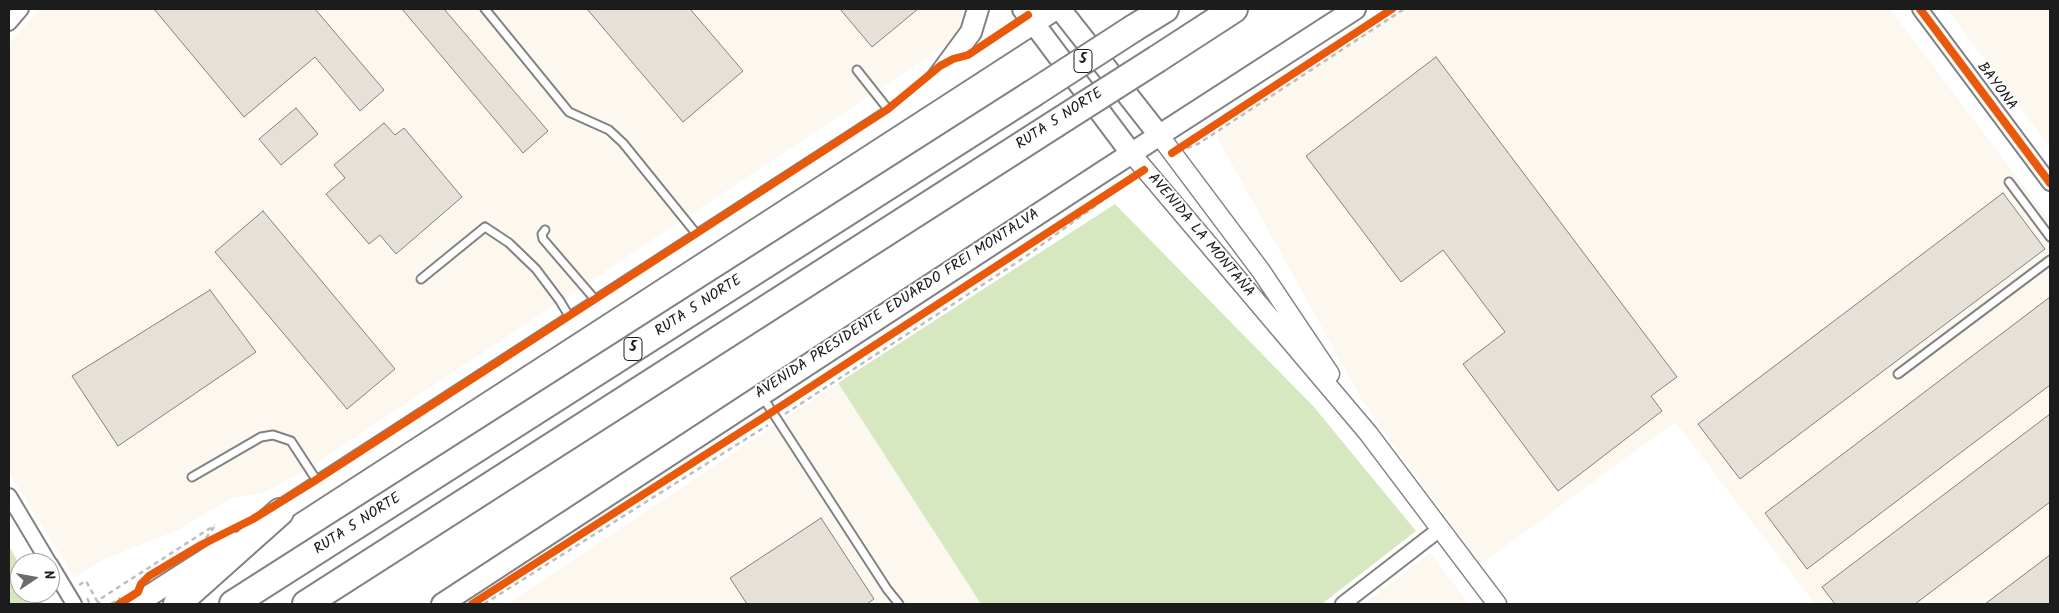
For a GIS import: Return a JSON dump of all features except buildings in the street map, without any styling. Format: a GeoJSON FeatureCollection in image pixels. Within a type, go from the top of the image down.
{"type":"FeatureCollection","features":[{"type":"Feature","properties":{"kind":"highway","name":"RUTA 5 NORTE"},"geometry":{"type":"LineString","coordinates":[[234,604],[1164,9]]}},
{"type":"Feature","properties":{"kind":"highway","name":"RUTA 5 NORTE"},"geometry":{"type":"LineString","coordinates":[[306,604],[1234,9]]}},
{"type":"Feature","properties":{"kind":"highway"},"geometry":{"type":"LineString","coordinates":[[177,604],[280,512]]}},
{"type":"Feature","properties":{"kind":"main road"},"geometry":{"type":"LineString","coordinates":[[924,95],[953,59],[971,32],[978,9]]}},
{"type":"Feature","properties":{"kind":"main road"},"geometry":{"type":"LineString","coordinates":[[134,600],[280,512],[924,95],[1029,16],[1058,9]]}},
{"type":"Feature","properties":{"kind":"main road","name":"AVENIDA LA MONTAÑA"},"geometry":{"type":"LineString","coordinates":[[1058,9],[1159,135]]}},
{"type":"Feature","properties":{"kind":"main road","name":"AVENIDA PRESIDENTE EDUARDO FREI MONTALVA"},"geometry":{"type":"LineString","coordinates":[[442,604],[1131,153],[1355,9]]}},
{"type":"Feature","properties":{"kind":"main road","name":"AVENIDA LA MONTAÑA"},"geometry":{"type":"LineString","coordinates":[[1029,16],[1131,153]]}},
{"type":"Feature","properties":{"kind":"street"},"geometry":{"type":"LineString","coordinates":[[9,23],[21,9]]}},
{"type":"Feature","properties":{"kind":"street","name":"BAYONA"},"geometry":{"type":"LineString","coordinates":[[1920,9],[2050,182]]}},
{"type":"Feature","properties":{"kind":"street","name":"AVENIDA LA MONTAÑA"},"geometry":{"type":"LineString","coordinates":[[1159,135],[1292,316],[1368,433]]}},
{"type":"Feature","properties":{"kind":"street","name":"AVENIDA LA MONTAÑA"},"geometry":{"type":"LineString","coordinates":[[1131,153],[1368,433],[1497,604]]}},
{"type":"Feature","properties":{"kind":"street"},"geometry":{"type":"LineString","coordinates":[[9,496],[43,553]]}},
{"type":"Feature","properties":{"kind":"street"},"geometry":{"type":"LineString","coordinates":[[1343,604],[1440,529]]}},
{"type":"Feature","properties":{"kind":"street"},"geometry":{"type":"LineString","coordinates":[[60,581],[74,604]]}},
{"type":"Feature","properties":{"kind":"lane"},"geometry":{"type":"LineString","coordinates":[[485,9],[569,112],[609,130],[623,143],[701,240]]}},
{"type":"Feature","properties":{"kind":"lane"},"geometry":{"type":"LineString","coordinates":[[857,70],[893,115]]}},
{"type":"Feature","properties":{"kind":"lane"},"geometry":{"type":"LineString","coordinates":[[2009,182],[2050,237]]}},
{"type":"Feature","properties":{"kind":"lane"},"geometry":{"type":"LineString","coordinates":[[421,279],[485,227],[509,243],[536,269],[573,322]]}},
{"type":"Feature","properties":{"kind":"lane"},"geometry":{"type":"LineString","coordinates":[[545,230],[542,234],[543,239],[600,305]]}},
{"type":"Feature","properties":{"kind":"lane"},"geometry":{"type":"LineString","coordinates":[[1898,374],[2050,260]]}},
{"type":"Feature","properties":{"kind":"lane"},"geometry":{"type":"LineString","coordinates":[[761,395],[887,590],[899,604]]}},
{"type":"Feature","properties":{"kind":"lane"},"geometry":{"type":"LineString","coordinates":[[192,477],[260,437],[274,434],[290,441],[320,486]]}},
{"type":"Feature","properties":{"kind":"path"},"geometry":{"type":"LineString","coordinates":[[1172,152],[1392,9]]}},
{"type":"Feature","properties":{"kind":"path"},"geometry":{"type":"LineString","coordinates":[[1172,152],[1198,144],[1404,9]]}},
{"type":"Feature","properties":{"kind":"path"},"geometry":{"type":"LineString","coordinates":[[484,604],[774,416],[1144,170]]}},
{"type":"Feature","properties":{"kind":"path"},"geometry":{"type":"LineString","coordinates":[[472,604],[774,416]]}},
{"type":"Feature","properties":{"kind":"path"},"geometry":{"type":"LineString","coordinates":[[97,601],[215,526]]}},
{"type":"Feature","properties":{"kind":"path"},"geometry":{"type":"LineString","coordinates":[[201,545],[216,539]]}},
{"type":"Feature","properties":{"kind":"path"},"geometry":{"type":"LineString","coordinates":[[145,580],[186,554]]}},
{"type":"Feature","properties":{"kind":"path"},"geometry":{"type":"LineString","coordinates":[[83,590],[79,585],[86,581],[100,604]]}},
{"type":"Feature","properties":{"kind":"path"},"geometry":{"type":"LineString","coordinates":[[86,596],[90,604]]}},
{"type":"Feature","properties":{"kind":"path"},"geometry":{"type":"LineString","coordinates":[[119,604],[134,600]]}},
{"type":"Feature","properties":{"kind":"shaded area"},"geometry":{"type":"Polygon","coordinates":[[[40,9],[963,9],[961,35],[309,468],[265,492],[232,498],[178,530],[105,559],[74,577],[9,473],[9,44],[40,9]]]}},
{"type":"Feature","properties":{"kind":"shaded area"},"geometry":{"type":"Polygon","coordinates":[[[1402,9],[1890,9],[2050,221],[2050,604],[1815,604],[1675,422],[1481,564],[1364,404],[1217,137],[1220,126],[1402,9]]]}},
{"type":"Feature","properties":{"kind":"shaded area"},"geometry":{"type":"Polygon","coordinates":[[[1947,9],[2050,9],[2050,148],[1947,9]]]}},
{"type":"Feature","properties":{"kind":"shaded area"},"geometry":{"type":"Polygon","coordinates":[[[838,383],[981,604],[507,604],[838,383]]]}},
{"type":"Feature","properties":{"kind":"shaded area"},"geometry":{"type":"Polygon","coordinates":[[[1430,553],[1469,604],[1364,604],[1430,553]]]}},
{"type":"Feature","properties":{"kind":"green space"},"geometry":{"type":"Polygon","coordinates":[[[1115,204],[1314,407],[1416,531],[1322,604],[981,604],[838,383],[1115,204]]]}},
{"type":"Feature","properties":{"kind":"green space"},"geometry":{"type":"Polygon","coordinates":[[[9,546],[13,553],[10,553],[10,603],[44,604],[9,604],[9,546]]]}},
{"type":"Feature","properties":{"kind":"cycle path"},"geometry":{"type":"LineString","coordinates":[[1172,153],[1392,9]]}},
{"type":"Feature","properties":{"kind":"cycle path"},"geometry":{"type":"LineString","coordinates":[[1920,9],[2050,183]]}},
{"type":"Feature","properties":{"kind":"cycle path"},"geometry":{"type":"LineString","coordinates":[[119,604],[138,592],[141,584],[149,576],[201,545],[253,519],[316,480],[888,109],[940,66],[953,59],[968,55],[1028,15]]}},
{"type":"Feature","properties":{"kind":"cycle path"},"geometry":{"type":"LineString","coordinates":[[472,604],[1144,170]]}}]}
